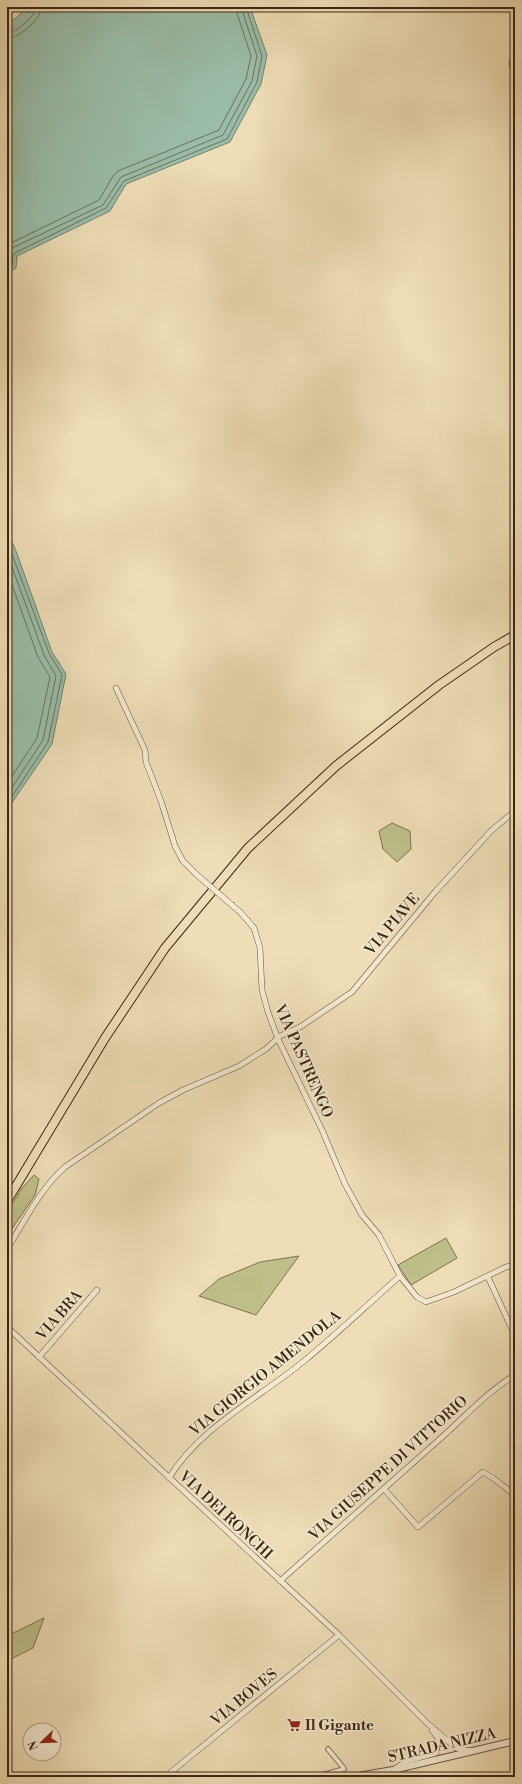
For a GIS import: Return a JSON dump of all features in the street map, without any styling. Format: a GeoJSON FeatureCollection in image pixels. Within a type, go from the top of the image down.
{"type":"FeatureCollection","features":[{"type":"Feature","properties":{"kind":"main road"},"geometry":{"type":"LineString","coordinates":[[7,1201],[105,1038],[165,948],[248,848],[336,766],[439,685],[494,647],[515,635]]}},
{"type":"Feature","properties":{"kind":"street","name":"VIA PASTRENGO"},"geometry":{"type":"LineString","coordinates":[[116,688],[145,750],[146,762],[161,801],[175,846],[183,861],[240,912],[254,928],[260,948],[264,999],[278,1039],[322,1130],[345,1184],[362,1215],[379,1234],[400,1276],[417,1297],[426,1302],[488,1277]]}},
{"type":"Feature","properties":{"kind":"street","name":"VIA PIAVE"},"geometry":{"type":"LineString","coordinates":[[7,1250],[44,1190],[55,1175],[65,1167],[159,1103],[183,1090],[239,1066],[266,1049],[280,1036],[300,1027],[352,992],[435,892],[492,830],[515,811]]}},
{"type":"Feature","properties":{"kind":"street"},"geometry":{"type":"LineString","coordinates":[[515,1265],[506,1267],[488,1277],[515,1336]]}},
{"type":"Feature","properties":{"kind":"street","name":"VIA GIORGIO AMENDOLA"},"geometry":{"type":"LineString","coordinates":[[169,1478],[178,1462],[201,1440],[304,1361],[400,1276]]}},
{"type":"Feature","properties":{"kind":"street","name":"VIA BRA"},"geometry":{"type":"LineString","coordinates":[[39,1357],[97,1290]]}},
{"type":"Feature","properties":{"kind":"street","name":"VIA DEI RONCHI"},"geometry":{"type":"LineString","coordinates":[[7,1327],[338,1635],[427,1723],[456,1748],[472,1751]]}},
{"type":"Feature","properties":{"kind":"street","name":"VIA GIUSEPPE DI VITTORIO"},"geometry":{"type":"LineString","coordinates":[[280,1581],[498,1385],[515,1375]]}},
{"type":"Feature","properties":{"kind":"street"},"geometry":{"type":"LineString","coordinates":[[384,1489],[418,1527],[482,1472],[515,1494]]}},
{"type":"Feature","properties":{"kind":"street","name":"VIA BOVES"},"geometry":{"type":"LineString","coordinates":[[165,1777],[338,1635]]}},
{"type":"Feature","properties":{"kind":"street","name":"VIA DEI RONCHI"},"geometry":{"type":"LineString","coordinates":[[393,1770],[407,1761],[432,1755],[438,1750],[440,1746],[438,1738],[427,1723]]}},
{"type":"Feature","properties":{"kind":"street","name":"STRADA NIZZA"},"geometry":{"type":"LineString","coordinates":[[352,1777],[393,1770],[515,1741]]}},
{"type":"Feature","properties":{"kind":"street"},"geometry":{"type":"LineString","coordinates":[[315,1777],[344,1769],[328,1749]]}},
{"type":"Feature","properties":{"kind":"shaded area"},"geometry":{"type":"Polygon","coordinates":[[[515,36],[515,83],[509,64],[515,36]]]}},
{"type":"Feature","properties":{"kind":"shaded area"},"geometry":{"type":"Polygon","coordinates":[[[392,823],[410,831],[411,849],[397,862],[383,849],[379,831],[392,823]]]}},
{"type":"Feature","properties":{"kind":"shaded area"},"geometry":{"type":"Polygon","coordinates":[[[34,1175],[39,1179],[35,1195],[7,1236],[7,1213],[22,1188],[34,1175]]]}},
{"type":"Feature","properties":{"kind":"shaded area"},"geometry":{"type":"Polygon","coordinates":[[[446,1238],[457,1258],[411,1285],[398,1265],[446,1238]]]}},
{"type":"Feature","properties":{"kind":"shaded area"},"geometry":{"type":"Polygon","coordinates":[[[299,1256],[256,1315],[199,1296],[219,1279],[260,1262],[299,1256]]]}},
{"type":"Feature","properties":{"kind":"shaded area"},"geometry":{"type":"Polygon","coordinates":[[[44,1618],[33,1648],[7,1661],[7,1636],[44,1618]]]}},
{"type":"Feature","properties":{"kind":"water"},"geometry":{"type":"Polygon","coordinates":[[[29,7],[250,7],[267,55],[261,84],[230,142],[126,184],[110,211],[17,256],[16,268],[7,274],[7,25],[29,7]]]}},
{"type":"Feature","properties":{"kind":"water"},"geometry":{"type":"Polygon","coordinates":[[[7,531],[16,551],[52,652],[66,674],[52,744],[7,810],[7,531]]]}},
{"type":"Feature","properties":{"kind":"place","name":"Il Gigante"},"geometry":{"type":"Point","coordinates":[294,1725]}}]}
